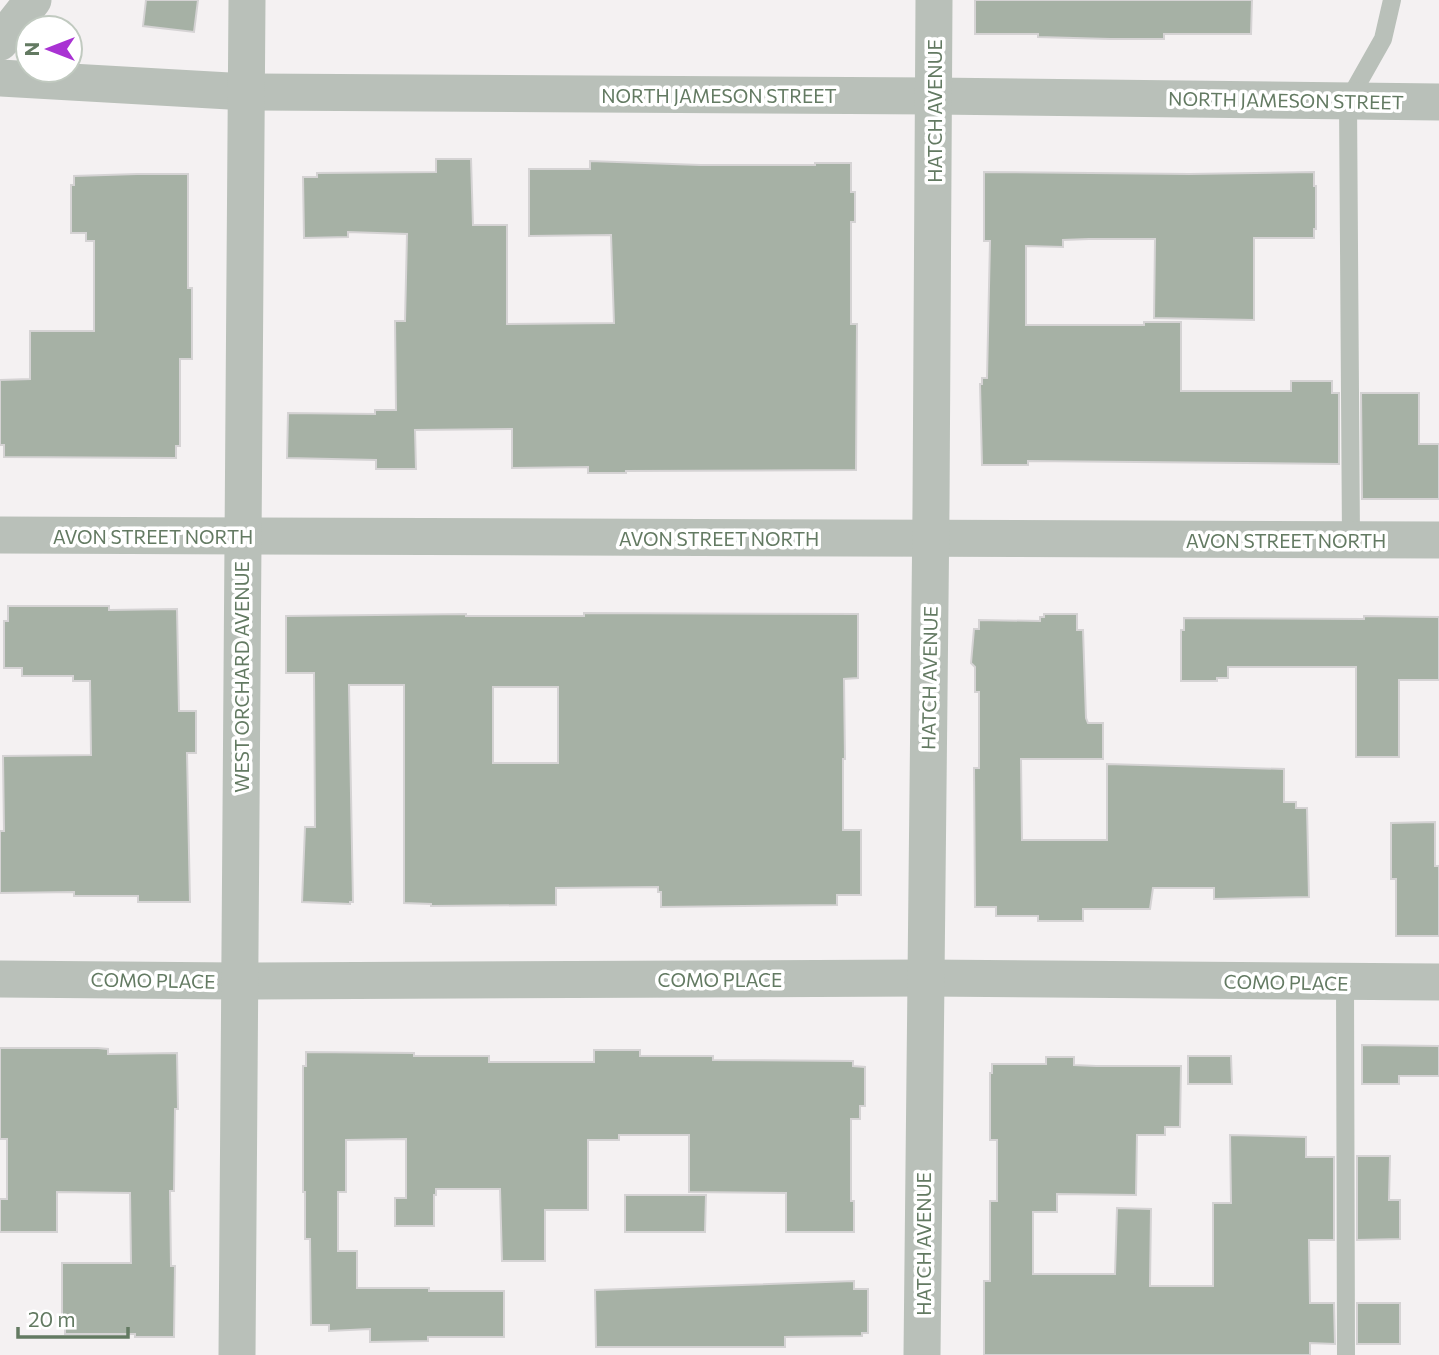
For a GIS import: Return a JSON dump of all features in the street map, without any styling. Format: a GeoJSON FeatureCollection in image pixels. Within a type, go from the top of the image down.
{"type":"FeatureCollection","features":[{"type":"Feature","properties":{"kind":"street"},"geometry":{"type":"LineString","coordinates":[[0,42],[33,0]]}},
{"type":"Feature","properties":{"kind":"street","name":"WEST ORCHARD AVENUE"},"geometry":{"type":"LineString","coordinates":[[237,1355],[247,0]]}},
{"type":"Feature","properties":{"kind":"street","name":"HATCH AVENUE"},"geometry":{"type":"LineString","coordinates":[[922,1355],[934,0]]}},
{"type":"Feature","properties":{"kind":"street","name":"NORTH JAMESON STREET"},"geometry":{"type":"LineString","coordinates":[[0,78],[247,92],[1439,102]]}},
{"type":"Feature","properties":{"kind":"street","name":"AVON STREET NORTH"},"geometry":{"type":"LineString","coordinates":[[0,535],[1439,540]]}},
{"type":"Feature","properties":{"kind":"street","name":"COMO PLACE"},"geometry":{"type":"LineString","coordinates":[[0,979],[238,981],[925,978],[1439,982]]}},
{"type":"Feature","properties":{"kind":"lane"},"geometry":{"type":"LineString","coordinates":[[1351,540],[1348,101],[1383,39],[1392,0]]}},
{"type":"Feature","properties":{"kind":"lane"},"geometry":{"type":"LineString","coordinates":[[1345,983],[1346,1355]]}},
{"type":"Feature","properties":{"kind":"building"},"geometry":{"type":"Polygon","coordinates":[[[146,0],[198,0],[194,32],[143,26],[146,0]]]}},
{"type":"Feature","properties":{"kind":"building"},"geometry":{"type":"Polygon","coordinates":[[[975,0],[1252,0],[1251,34],[1164,34],[1164,39],[1110,39],[1038,37],[1038,34],[975,34],[975,0]]]}},
{"type":"Feature","properties":{"kind":"building"},"geometry":{"type":"Polygon","coordinates":[[[436,159],[471,159],[473,225],[507,225],[507,324],[614,323],[611,235],[529,236],[529,169],[590,169],[590,161],[700,165],[851,163],[851,192],[855,192],[855,222],[851,222],[851,324],[857,324],[856,470],[588,473],[588,467],[512,468],[512,429],[415,430],[416,469],[376,469],[376,460],[287,458],[288,413],[375,414],[375,410],[396,410],[395,321],[405,321],[407,234],[348,232],[348,237],[304,238],[303,177],[317,177],[317,173],[436,172],[436,159]]]}},
{"type":"Feature","properties":{"kind":"building"},"geometry":{"type":"Polygon","coordinates":[[[984,172],[1314,172],[1314,238],[1254,238],[1254,320],[1154,318],[1155,239],[1089,239],[1063,240],[1063,247],[1026,246],[1026,325],[1144,325],[1144,322],[1181,322],[1181,391],[1291,391],[1291,381],[1332,381],[1332,393],[1339,393],[1339,464],[1028,461],[1028,465],[982,465],[980,384],[982,378],[987,378],[990,241],[984,241],[984,172]]]}},
{"type":"Feature","properties":{"kind":"building"},"geometry":{"type":"Polygon","coordinates":[[[188,174],[188,288],[192,288],[192,359],[180,359],[180,446],[176,446],[176,458],[4,457],[4,445],[0,445],[0,380],[30,379],[30,331],[94,331],[94,241],[86,241],[86,233],[71,233],[71,185],[74,185],[74,176],[188,174]]]}},
{"type":"Feature","properties":{"kind":"building"},"geometry":{"type":"Polygon","coordinates":[[[1361,393],[1419,393],[1419,444],[1439,444],[1439,499],[1362,499],[1361,393]]]}},
{"type":"Feature","properties":{"kind":"building"},"geometry":{"type":"Polygon","coordinates":[[[8,606],[109,606],[109,610],[177,609],[179,711],[196,711],[196,753],[187,753],[190,902],[138,902],[138,896],[74,896],[74,892],[0,893],[0,831],[4,831],[3,756],[91,755],[90,681],[73,681],[73,676],[22,676],[22,668],[4,668],[4,621],[8,621],[8,606]]]}},
{"type":"Feature","properties":{"kind":"building"},"geometry":{"type":"Polygon","coordinates":[[[584,613],[858,614],[858,678],[844,679],[843,830],[861,830],[861,895],[837,895],[837,905],[661,907],[661,892],[658,892],[658,887],[556,888],[556,905],[431,906],[404,903],[404,685],[349,685],[353,902],[302,902],[305,827],[315,827],[314,673],[286,673],[286,616],[584,616],[584,613]],[[493,687],[493,763],[558,763],[558,687],[493,687]]]}},
{"type":"Feature","properties":{"kind":"building"},"geometry":{"type":"Polygon","coordinates":[[[1044,614],[1077,614],[1077,630],[1083,630],[1086,718],[1088,723],[1103,723],[1103,759],[1021,759],[1022,840],[1107,840],[1107,764],[1284,769],[1284,802],[1296,802],[1296,808],[1307,808],[1309,897],[1214,899],[1214,888],[1153,888],[1150,909],[1083,909],[1083,921],[1038,921],[1038,916],[996,916],[996,907],[975,907],[974,768],[979,768],[979,692],[975,692],[975,667],[971,663],[974,629],[979,629],[979,620],[1040,621],[1044,614]]]}},
{"type":"Feature","properties":{"kind":"building"},"geometry":{"type":"Polygon","coordinates":[[[1364,616],[1439,617],[1439,680],[1399,680],[1399,757],[1356,757],[1356,667],[1228,667],[1228,678],[1217,678],[1217,681],[1181,681],[1181,630],[1184,630],[1184,618],[1364,619],[1364,616]]]}},
{"type":"Feature","properties":{"kind":"building"},"geometry":{"type":"Polygon","coordinates":[[[1435,822],[1435,866],[1439,866],[1439,936],[1396,936],[1396,879],[1391,879],[1391,823],[1435,822]]]}},
{"type":"Feature","properties":{"kind":"building"},"geometry":{"type":"Polygon","coordinates":[[[1362,1045],[1439,1046],[1439,1076],[1399,1076],[1399,1084],[1362,1084],[1362,1045]]]}},
{"type":"Feature","properties":{"kind":"building"},"geometry":{"type":"Polygon","coordinates":[[[0,1048],[98,1048],[108,1049],[108,1054],[177,1053],[178,1109],[175,1109],[174,1191],[170,1191],[171,1266],[175,1266],[174,1337],[65,1334],[65,1324],[62,1324],[62,1263],[131,1263],[130,1193],[57,1192],[57,1232],[0,1232],[0,1199],[7,1199],[7,1139],[0,1139],[0,1048]]]}},
{"type":"Feature","properties":{"kind":"building"},"geometry":{"type":"Polygon","coordinates":[[[594,1050],[640,1050],[640,1056],[713,1056],[713,1060],[853,1061],[853,1066],[865,1067],[865,1106],[860,1106],[860,1119],[851,1119],[851,1201],[854,1201],[854,1232],[786,1232],[786,1193],[689,1192],[689,1135],[619,1135],[619,1140],[588,1140],[588,1210],[545,1210],[545,1261],[502,1261],[500,1189],[436,1189],[434,1226],[395,1226],[395,1198],[406,1198],[406,1139],[346,1140],[346,1192],[338,1192],[338,1251],[357,1251],[357,1288],[504,1291],[504,1337],[428,1337],[428,1341],[370,1342],[370,1329],[329,1331],[329,1325],[311,1325],[310,1239],[305,1239],[303,1192],[303,1066],[306,1066],[306,1052],[489,1056],[489,1062],[594,1062],[594,1050]]]}},
{"type":"Feature","properties":{"kind":"building"},"geometry":{"type":"Polygon","coordinates":[[[1188,1056],[1231,1056],[1232,1084],[1188,1084],[1188,1056]]]}},
{"type":"Feature","properties":{"kind":"building"},"geometry":{"type":"Polygon","coordinates":[[[1046,1057],[1074,1057],[1074,1065],[1181,1066],[1180,1127],[1165,1127],[1165,1135],[1137,1135],[1136,1195],[1057,1194],[1057,1212],[1033,1212],[1033,1274],[1115,1274],[1117,1208],[1151,1209],[1150,1286],[1213,1286],[1213,1203],[1231,1203],[1230,1135],[1306,1137],[1306,1157],[1334,1157],[1334,1240],[1309,1240],[1310,1303],[1334,1303],[1335,1344],[1310,1343],[1310,1355],[984,1355],[984,1281],[990,1281],[990,1201],[997,1201],[997,1140],[990,1140],[990,1073],[992,1064],[1046,1064],[1046,1057]]]}},
{"type":"Feature","properties":{"kind":"building"},"geometry":{"type":"Polygon","coordinates":[[[1357,1156],[1390,1156],[1389,1200],[1400,1200],[1400,1239],[1357,1240],[1357,1156]]]}},
{"type":"Feature","properties":{"kind":"building"},"geometry":{"type":"Polygon","coordinates":[[[625,1195],[706,1195],[705,1232],[625,1232],[625,1195]]]}},
{"type":"Feature","properties":{"kind":"building"},"geometry":{"type":"Polygon","coordinates":[[[854,1281],[854,1289],[868,1289],[868,1333],[862,1333],[862,1336],[785,1337],[785,1347],[596,1347],[595,1290],[854,1281]]]}},
{"type":"Feature","properties":{"kind":"building"},"geometry":{"type":"Polygon","coordinates":[[[1357,1303],[1400,1303],[1400,1344],[1357,1344],[1357,1303]]]}}]}
